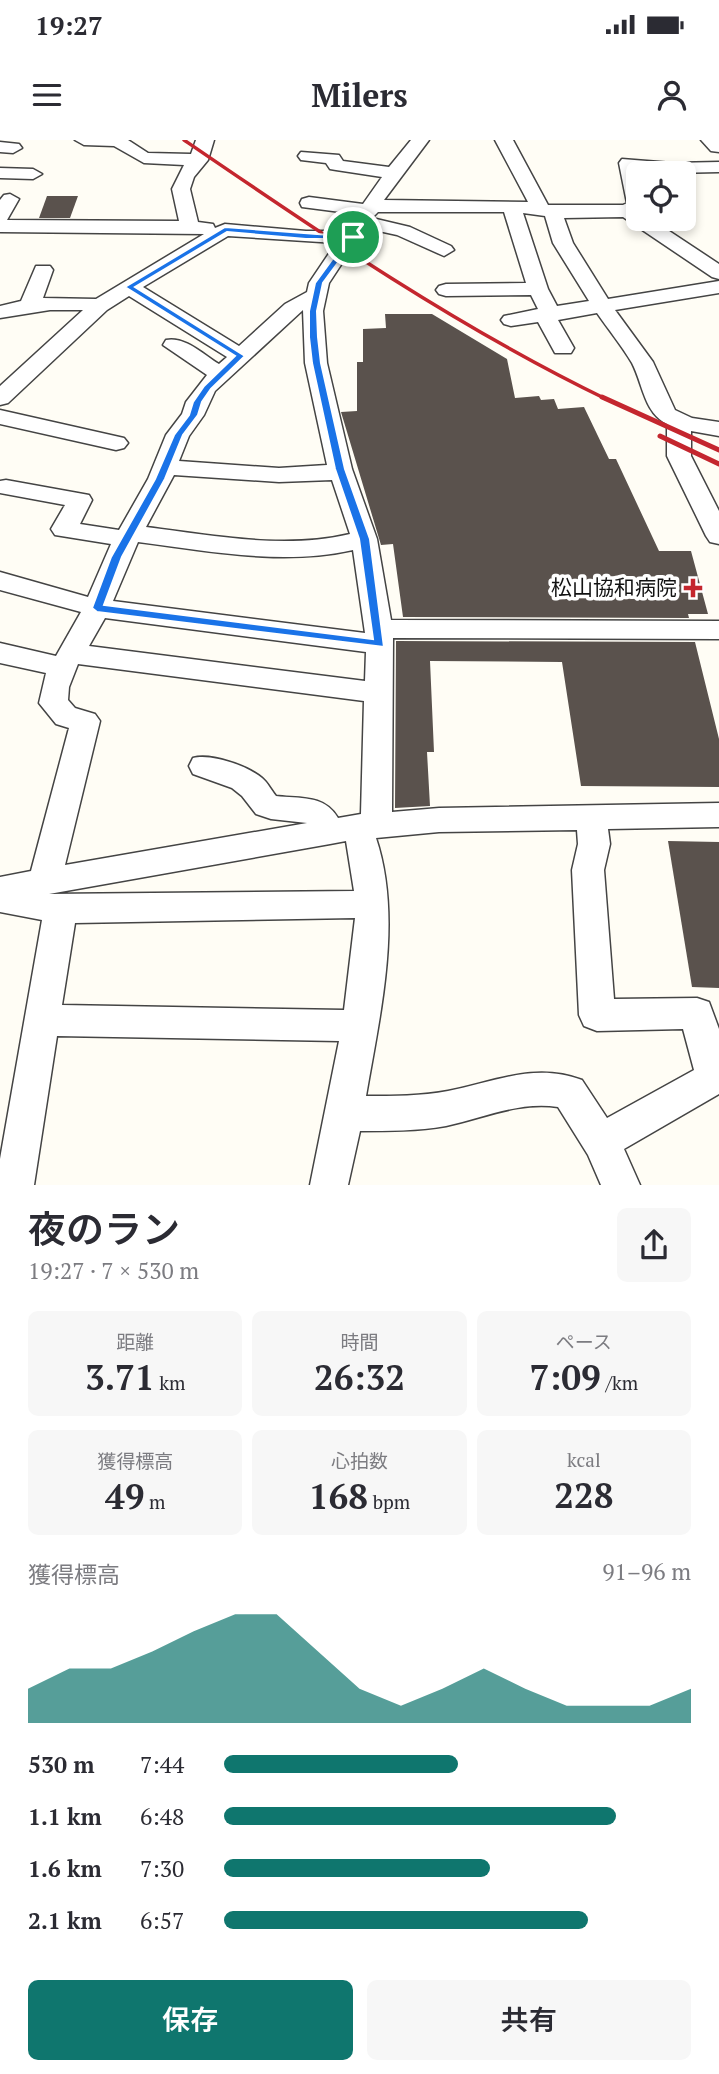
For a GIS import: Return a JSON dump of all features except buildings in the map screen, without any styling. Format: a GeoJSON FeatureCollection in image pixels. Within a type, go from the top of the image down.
{"type":"FeatureCollection","features":[{"type":"Feature","properties":{"kind":"street"},"geometry":{"type":"LineString","coordinates":[[189,227],[189,215],[180,193],[182,182],[199,160],[205,140]]}},
{"type":"Feature","properties":{"kind":"street"},"geometry":{"type":"LineString","coordinates":[[355,828],[375,805],[378,636],[364,539],[341,472],[316,363],[313,311],[319,283],[393,173],[420,140]]}},
{"type":"Feature","properties":{"kind":"street"},"geometry":{"type":"LineString","coordinates":[[504,140],[547,209],[563,248],[644,365],[665,413],[679,420],[719,429]]}},
{"type":"Feature","properties":{"kind":"street"},"geometry":{"type":"LineString","coordinates":[[712,140],[719,146]]}},
{"type":"Feature","properties":{"kind":"street"},"geometry":{"type":"LineString","coordinates":[[82,143],[118,141],[144,158],[199,160]]}},
{"type":"Feature","properties":{"kind":"street"},"geometry":{"type":"LineString","coordinates":[[307,156],[333,159],[336,165],[393,173]]}},
{"type":"Feature","properties":{"kind":"street"},"geometry":{"type":"LineString","coordinates":[[696,167],[719,167]]}},
{"type":"Feature","properties":{"kind":"street"},"geometry":{"type":"LineString","coordinates":[[0,173],[33,174]]}},
{"type":"Feature","properties":{"kind":"street"},"geometry":{"type":"LineString","coordinates":[[0,217],[10,199]]}},
{"type":"Feature","properties":{"kind":"street"},"geometry":{"type":"LineString","coordinates":[[309,203],[403,231],[444,250]]}},
{"type":"Feature","properties":{"kind":"street"},"geometry":{"type":"LineString","coordinates":[[511,206],[538,289],[563,348]]}},
{"type":"Feature","properties":{"kind":"street"},"geometry":{"type":"LineString","coordinates":[[0,226],[189,227],[306,237],[364,219],[511,206],[626,211]]}},
{"type":"Feature","properties":{"kind":"street"},"geometry":{"type":"LineString","coordinates":[[0,398],[100,306],[225,230]]}},
{"type":"Feature","properties":{"kind":"street"},"geometry":{"type":"LineString","coordinates":[[657,231],[719,273]]}},
{"type":"Feature","properties":{"kind":"street"},"geometry":{"type":"LineString","coordinates":[[30,305],[43,270]]}},
{"type":"Feature","properties":{"kind":"street"},"geometry":{"type":"LineString","coordinates":[[129,287],[241,356]]}},
{"type":"Feature","properties":{"kind":"street"},"geometry":{"type":"LineString","coordinates":[[511,320],[719,287]]}},
{"type":"Feature","properties":{"kind":"street"},"geometry":{"type":"LineString","coordinates":[[446,290],[538,289]]}},
{"type":"Feature","properties":{"kind":"street"},"geometry":{"type":"LineString","coordinates":[[15,1185],[42,1020],[53,896],[85,721],[66,717],[53,703],[54,687],[97,608],[107,579],[165,467],[178,435],[193,415],[197,402],[221,375],[292,308],[316,295]]}},
{"type":"Feature","properties":{"kind":"street"},"geometry":{"type":"LineString","coordinates":[[0,312],[30,305],[78,301],[100,306]]}},
{"type":"Feature","properties":{"kind":"street"},"geometry":{"type":"LineString","coordinates":[[174,345],[221,375]]}},
{"type":"Feature","properties":{"kind":"street"},"geometry":{"type":"LineString","coordinates":[[0,417],[116,443]]}},
{"type":"Feature","properties":{"kind":"street"},"geometry":{"type":"LineString","coordinates":[[679,420],[679,456],[719,536]]}},
{"type":"Feature","properties":{"kind":"street"},"geometry":{"type":"LineString","coordinates":[[165,467],[279,475],[341,472]]}},
{"type":"Feature","properties":{"kind":"street"},"geometry":{"type":"LineString","coordinates":[[6,487],[80,500],[64,529],[243,546],[326,547],[364,539]]}},
{"type":"Feature","properties":{"kind":"street"},"geometry":{"type":"LineString","coordinates":[[0,581],[97,608],[378,636],[719,630]]}},
{"type":"Feature","properties":{"kind":"street"},"geometry":{"type":"LineString","coordinates":[[0,653],[378,693]]}},
{"type":"Feature","properties":{"kind":"street"},"geometry":{"type":"LineString","coordinates":[[204,766],[235,776],[255,789],[261,802],[271,807],[311,811],[323,818],[355,828],[367,854],[372,904],[368,970],[345,1114],[329,1185]]}},
{"type":"Feature","properties":{"kind":"street"},"geometry":{"type":"LineString","coordinates":[[0,890],[53,896],[355,828],[439,820],[719,815]]}},
{"type":"Feature","properties":{"kind":"street"},"geometry":{"type":"LineString","coordinates":[[591,817],[594,844],[587,870],[597,1015],[696,1013],[714,1078],[601,1143]]}},
{"type":"Feature","properties":{"kind":"street"},"geometry":{"type":"LineString","coordinates":[[0,899],[53,896],[372,904]]}},
{"type":"Feature","properties":{"kind":"street"},"geometry":{"type":"LineString","coordinates":[[42,1020],[359,1026]]}},
{"type":"Feature","properties":{"kind":"street"},"geometry":{"type":"LineString","coordinates":[[345,1114],[447,1108],[511,1089],[550,1088],[569,1092],[601,1143],[616,1184]]}},
{"type":"Feature","properties":{"kind":"railway"},"geometry":{"type":"LineString","coordinates":[[184,140],[338,244],[443,310],[603,397]]}},
{"type":"Feature","properties":{"kind":"railway"},"geometry":{"type":"LineString","coordinates":[[603,397],[719,450]]}},
{"type":"Feature","properties":{"kind":"railway"},"geometry":{"type":"LineString","coordinates":[[660,436],[719,464]]}},
{"type":"Feature","properties":{"kind":"place","name":"松山協和病院"},"geometry":{"type":"Point","coordinates":[693,588]}},
{"type":"Feature","properties":{"kind":"route"},"geometry":{"type":"LineString","coordinates":[[225,230],[306,237],[353,237],[319,283],[313,311],[314,337],[316,363],[327,417],[340,469],[364,539],[380,644],[97,608],[117,557],[160,479],[178,435],[193,415],[197,402],[207,387],[241,356],[129,287],[225,230]]}}]}
